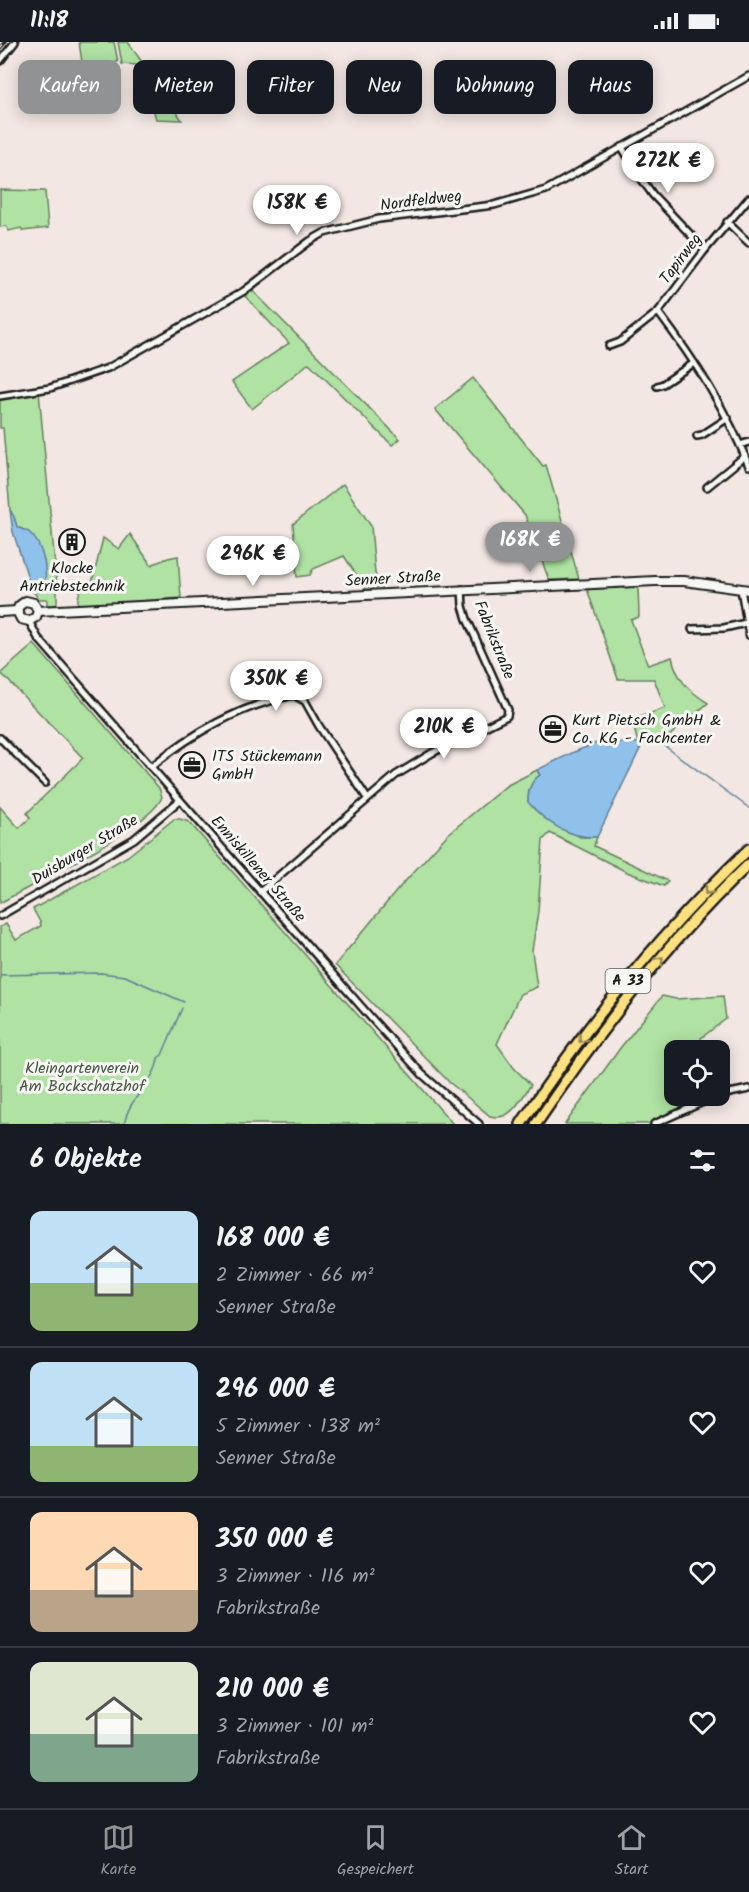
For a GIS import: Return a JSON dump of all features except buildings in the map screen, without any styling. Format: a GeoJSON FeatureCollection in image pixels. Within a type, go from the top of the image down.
{"type":"FeatureCollection","features":[{"type":"Feature","properties":{"kind":"highway","name":"A 33"},"geometry":{"type":"LineString","coordinates":[[521,1124],[549,1082],[627,981],[697,902],[749,849]]}},
{"type":"Feature","properties":{"kind":"highway","name":"A 33"},"geometry":{"type":"LineString","coordinates":[[536,1124],[601,1031],[635,988],[705,909],[749,864]]}},
{"type":"Feature","properties":{"kind":"street"},"geometry":{"type":"LineString","coordinates":[[0,61],[15,42]]}},
{"type":"Feature","properties":{"kind":"street","name":"Nordfeldweg"},"geometry":{"type":"LineString","coordinates":[[0,396],[50,388],[108,368],[244,291],[324,233],[370,221],[494,205],[523,198],[558,185],[749,76]]}},
{"type":"Feature","properties":{"kind":"street"},"geometry":{"type":"LineString","coordinates":[[622,147],[653,195],[705,250]]}},
{"type":"Feature","properties":{"kind":"street","name":"Tapirweg"},"geometry":{"type":"LineString","coordinates":[[609,345],[617,344],[658,312],[727,222],[749,198]]}},
{"type":"Feature","properties":{"kind":"street"},"geometry":{"type":"LineString","coordinates":[[727,222],[749,243]]}},
{"type":"Feature","properties":{"kind":"street"},"geometry":{"type":"LineString","coordinates":[[658,312],[694,363],[728,418],[749,466]]}},
{"type":"Feature","properties":{"kind":"street"},"geometry":{"type":"LineString","coordinates":[[657,386],[694,363]]}},
{"type":"Feature","properties":{"kind":"street"},"geometry":{"type":"LineString","coordinates":[[697,436],[728,418]]}},
{"type":"Feature","properties":{"kind":"street"},"geometry":{"type":"LineString","coordinates":[[741,445],[749,442]]}},
{"type":"Feature","properties":{"kind":"street"},"geometry":{"type":"LineString","coordinates":[[707,487],[745,456]]}},
{"type":"Feature","properties":{"kind":"street","name":"Senner Straße"},"geometry":{"type":"LineString","coordinates":[[38,611],[671,580],[745,590]]}},
{"type":"Feature","properties":{"kind":"street","name":"Fabrikstraße"},"geometry":{"type":"LineString","coordinates":[[260,892],[367,798],[412,764],[507,716],[508,710],[467,619],[463,606],[462,589]]}},
{"type":"Feature","properties":{"kind":"street"},"geometry":{"type":"LineString","coordinates":[[745,590],[746,623],[749,635]]}},
{"type":"Feature","properties":{"kind":"street"},"geometry":{"type":"LineString","coordinates":[[26,601],[34,603],[38,611],[36,618],[29,621],[21,619],[17,611],[26,601]]}},
{"type":"Feature","properties":{"kind":"street"},"geometry":{"type":"LineString","coordinates":[[0,612],[17,611]]}},
{"type":"Feature","properties":{"kind":"street","name":"Enniskillener Straße"},"geometry":{"type":"LineString","coordinates":[[29,621],[35,634],[398,1048],[438,1089],[479,1124]]}},
{"type":"Feature","properties":{"kind":"street"},"geometry":{"type":"LineString","coordinates":[[692,629],[724,628],[746,623]]}},
{"type":"Feature","properties":{"kind":"street"},"geometry":{"type":"LineString","coordinates":[[151,767],[206,728],[249,709],[294,695],[304,701],[318,726],[367,798]]}},
{"type":"Feature","properties":{"kind":"street"},"geometry":{"type":"LineString","coordinates":[[0,738],[45,783]]}},
{"type":"Feature","properties":{"kind":"street","name":"Duisburger Straße"},"geometry":{"type":"LineString","coordinates":[[0,916],[134,839],[180,800]]}},
{"type":"Feature","properties":{"kind":"street"},"geometry":{"type":"LineString","coordinates":[[730,1093],[749,1089]]}},
{"type":"Feature","properties":{"kind":"street"},"geometry":{"type":"LineString","coordinates":[[654,1124],[694,1106]]}},
{"type":"Feature","properties":{"kind":"green space"},"geometry":{"type":"Polygon","coordinates":[[[79,42],[114,42],[118,60],[82,60],[79,42]]]}},
{"type":"Feature","properties":{"kind":"green space"},"geometry":{"type":"Polygon","coordinates":[[[118,42],[128,42],[140,60],[133,60],[133,65],[122,64],[118,42]]]}},
{"type":"Feature","properties":{"kind":"green space"},"geometry":{"type":"Polygon","coordinates":[[[155,114],[178,114],[182,120],[156,119],[155,114]]]}},
{"type":"Feature","properties":{"kind":"green space"},"geometry":{"type":"Polygon","coordinates":[[[0,190],[45,191],[48,228],[23,231],[21,228],[9,231],[6,226],[0,227],[0,190]]]}},
{"type":"Feature","properties":{"kind":"green space"},"geometry":{"type":"Polygon","coordinates":[[[251,289],[400,439],[392,445],[309,363],[252,409],[232,382],[289,343],[244,295],[251,289]]]}},
{"type":"Feature","properties":{"kind":"green space"},"geometry":{"type":"Polygon","coordinates":[[[473,378],[543,466],[546,465],[579,579],[549,580],[525,515],[435,409],[473,378]]]}},
{"type":"Feature","properties":{"kind":"green space"},"geometry":{"type":"Polygon","coordinates":[[[39,392],[57,605],[47,605],[47,599],[39,599],[32,590],[39,592],[45,574],[42,554],[28,532],[17,527],[10,510],[3,428],[0,428],[0,399],[39,392]]]}},
{"type":"Feature","properties":{"kind":"green space"},"geometry":{"type":"Polygon","coordinates":[[[343,484],[371,526],[375,573],[380,587],[365,588],[344,556],[313,569],[310,575],[297,577],[293,524],[343,484]]]}},
{"type":"Feature","properties":{"kind":"green space"},"geometry":{"type":"Polygon","coordinates":[[[130,534],[151,565],[178,556],[181,598],[78,605],[81,587],[92,583],[103,538],[119,549],[130,534]]]}},
{"type":"Feature","properties":{"kind":"green space"},"geometry":{"type":"Polygon","coordinates":[[[638,587],[639,617],[631,620],[648,665],[672,657],[677,672],[685,684],[708,703],[661,743],[638,743],[632,720],[665,708],[654,679],[618,679],[587,589],[638,587]]]}},
{"type":"Feature","properties":{"kind":"green space"},"geometry":{"type":"Polygon","coordinates":[[[34,644],[159,788],[162,797],[153,809],[115,839],[0,903],[0,807],[19,828],[30,818],[27,813],[83,758],[1,673],[34,644]]]}},
{"type":"Feature","properties":{"kind":"green space"},"geometry":{"type":"Polygon","coordinates":[[[537,770],[540,775],[529,789],[528,801],[535,810],[580,837],[597,837],[594,846],[668,881],[664,886],[627,872],[550,833],[543,840],[538,911],[532,951],[537,987],[520,994],[497,1044],[514,1068],[531,1085],[509,1113],[497,1117],[490,1116],[449,1082],[335,965],[447,835],[506,786],[537,770]]]}},
{"type":"Feature","properties":{"kind":"green space","name":"Kleingartenverein Am Bockschatzhof"},"geometry":{"type":"Polygon","coordinates":[[[174,819],[189,822],[453,1124],[0,1124],[0,927],[6,924],[16,940],[41,926],[33,909],[128,856],[174,819]]]}},
{"type":"Feature","properties":{"kind":"green space"},"geometry":{"type":"Polygon","coordinates":[[[662,996],[676,999],[723,996],[726,1019],[701,1040],[664,1040],[664,1106],[689,1106],[654,1124],[565,1124],[621,1047],[662,996]]]}},
{"type":"Feature","properties":{"kind":"water"},"geometry":{"type":"Polygon","coordinates":[[[10,510],[17,527],[30,533],[39,545],[44,562],[45,579],[39,592],[32,590],[13,532],[10,510]]]}},
{"type":"Feature","properties":{"kind":"water"},"geometry":{"type":"Polygon","coordinates":[[[599,742],[643,743],[597,837],[587,837],[568,832],[550,823],[528,802],[529,790],[534,780],[540,775],[537,770],[599,742]]]}},
{"type":"Feature","properties":{"kind":"waterway"},"geometry":{"type":"LineString","coordinates":[[662,744],[749,808]]}},
{"type":"Feature","properties":{"kind":"waterway"},"geometry":{"type":"LineString","coordinates":[[0,975],[101,973],[125,976],[184,1002]]}},
{"type":"Feature","properties":{"kind":"waterway"},"geometry":{"type":"LineString","coordinates":[[122,1124],[125,1122],[131,1105],[152,1075],[182,1008]]}},
{"type":"Feature","properties":{"kind":"railway"},"geometry":{"type":"LineString","coordinates":[[0,48],[5,42]]}},
{"type":"Feature","properties":{"kind":"place","name":"Klocke Antriebstechnik"},"geometry":{"type":"Point","coordinates":[72,542]}},
{"type":"Feature","properties":{"kind":"place","name":"Kurt Pietsch GmbH & Co. KG - Fachcenter"},"geometry":{"type":"Point","coordinates":[553,729]}},
{"type":"Feature","properties":{"kind":"place","name":"ITS Stückemann GmbH"},"geometry":{"type":"Point","coordinates":[192,765]}}]}
